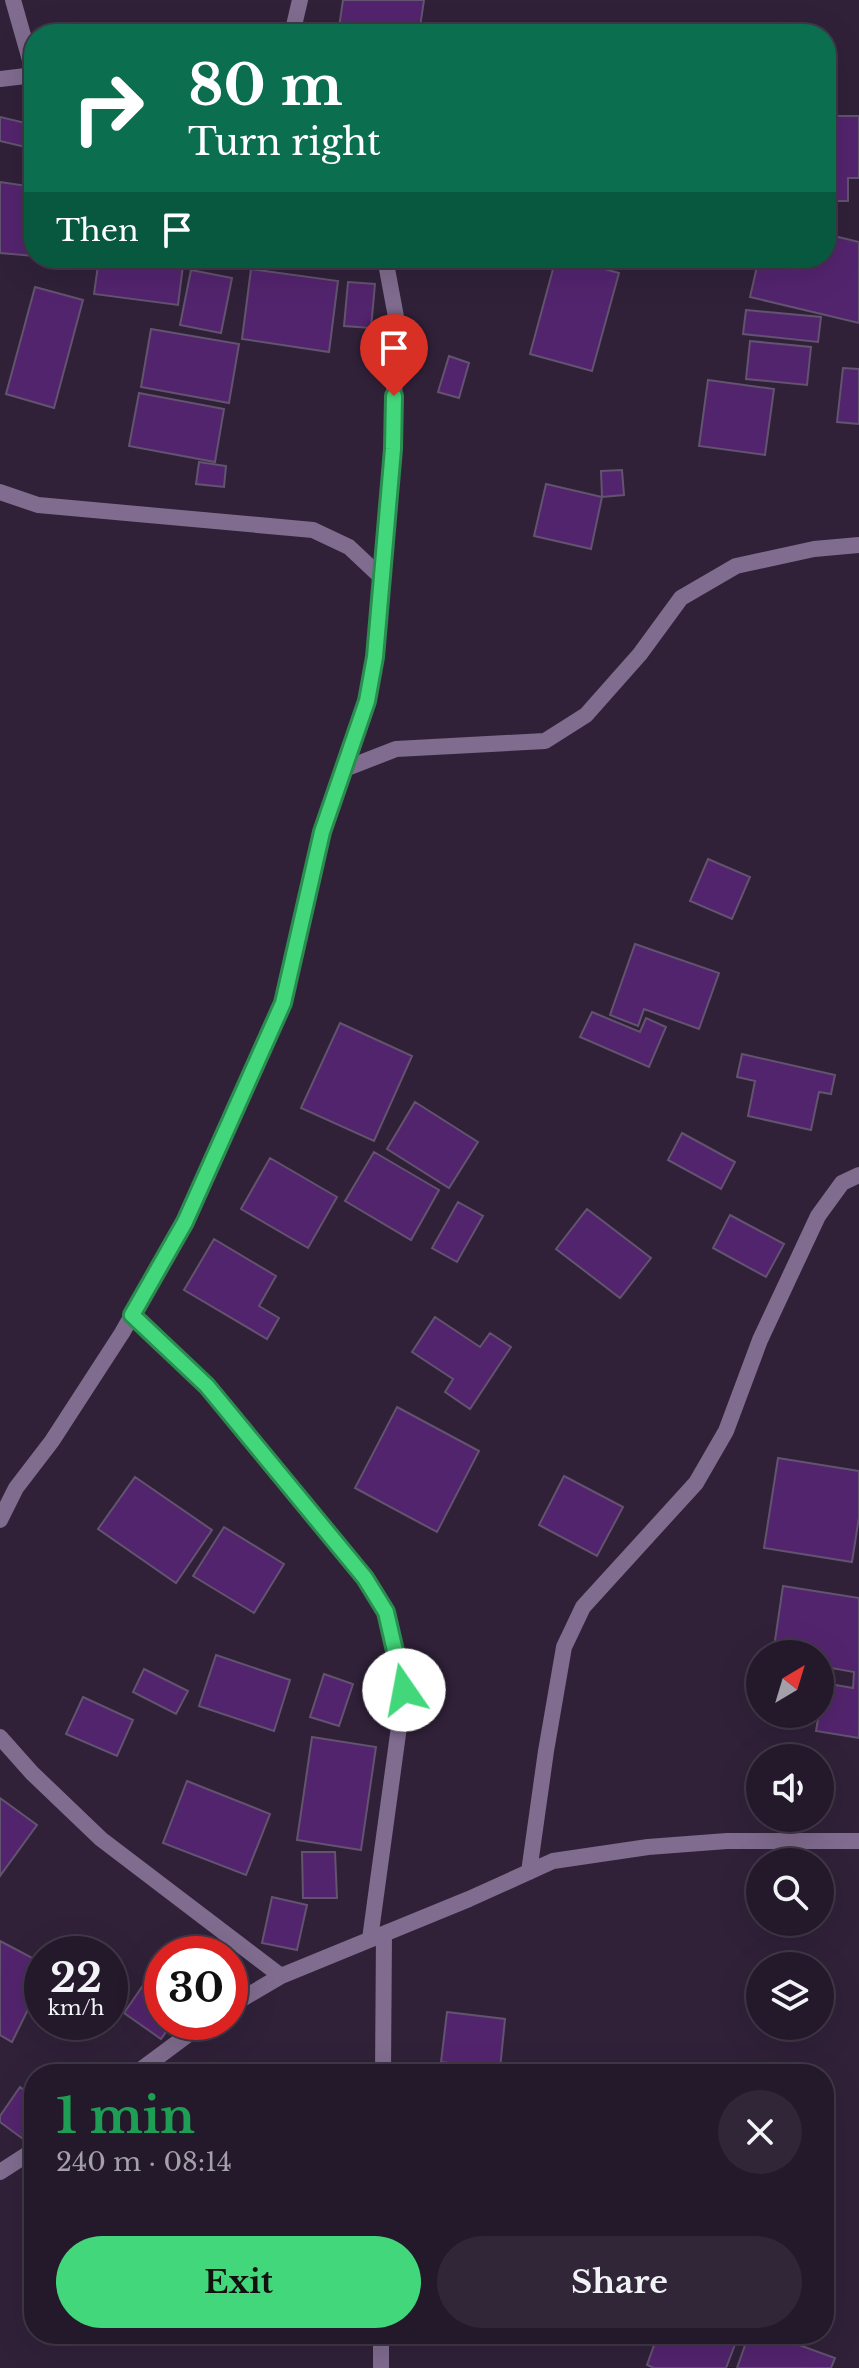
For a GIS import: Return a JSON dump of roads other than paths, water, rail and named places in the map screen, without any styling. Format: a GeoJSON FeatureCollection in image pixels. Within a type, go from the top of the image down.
{"type":"FeatureCollection","features":[{"type":"Feature","properties":{"kind":"street"},"geometry":{"type":"LineString","coordinates":[[13,0],[24,39]]}},
{"type":"Feature","properties":{"kind":"street"},"geometry":{"type":"LineString","coordinates":[[294,24],[300,0]]}},
{"type":"Feature","properties":{"kind":"street"},"geometry":{"type":"LineString","coordinates":[[0,79],[24,75]]}},
{"type":"Feature","properties":{"kind":"street"},"geometry":{"type":"LineString","coordinates":[[0,1520],[16,1488],[52,1441],[132,1315],[185,1222],[283,1003],[322,832],[367,701],[375,657],[393,449],[396,317],[387,268]]}},
{"type":"Feature","properties":{"kind":"street"},"geometry":{"type":"LineString","coordinates":[[0,492],[38,505],[313,530],[349,547],[382,578]]}},
{"type":"Feature","properties":{"kind":"street"},"geometry":{"type":"LineString","coordinates":[[342,770],[396,749],[545,741],[586,715],[640,654],[681,598],[736,566],[814,549],[859,545]]}},
{"type":"Feature","properties":{"kind":"street"},"geometry":{"type":"LineString","coordinates":[[529,1872],[548,1736],[564,1647],[570,1634],[583,1607],[696,1483],[726,1431],[760,1340],[818,1216],[842,1183],[859,1175]]}},
{"type":"Feature","properties":{"kind":"street"},"geometry":{"type":"LineString","coordinates":[[132,1315],[207,1386],[365,1578],[386,1612],[404,1690],[377,1937],[383,2064]]}},
{"type":"Feature","properties":{"kind":"street"},"geometry":{"type":"LineString","coordinates":[[0,1737],[32,1773],[101,1839],[281,1976]]}},
{"type":"Feature","properties":{"kind":"street"},"geometry":{"type":"LineString","coordinates":[[248,1995],[281,1976],[553,1861],[648,1847],[727,1841],[859,1841]]}},
{"type":"Feature","properties":{"kind":"street"},"geometry":{"type":"LineString","coordinates":[[148,2064],[181,2040]]}},
{"type":"Feature","properties":{"kind":"street"},"geometry":{"type":"LineString","coordinates":[[0,2172],[24,2156]]}},
{"type":"Feature","properties":{"kind":"street"},"geometry":{"type":"LineString","coordinates":[[381,2344],[381,2368]]}}]}
